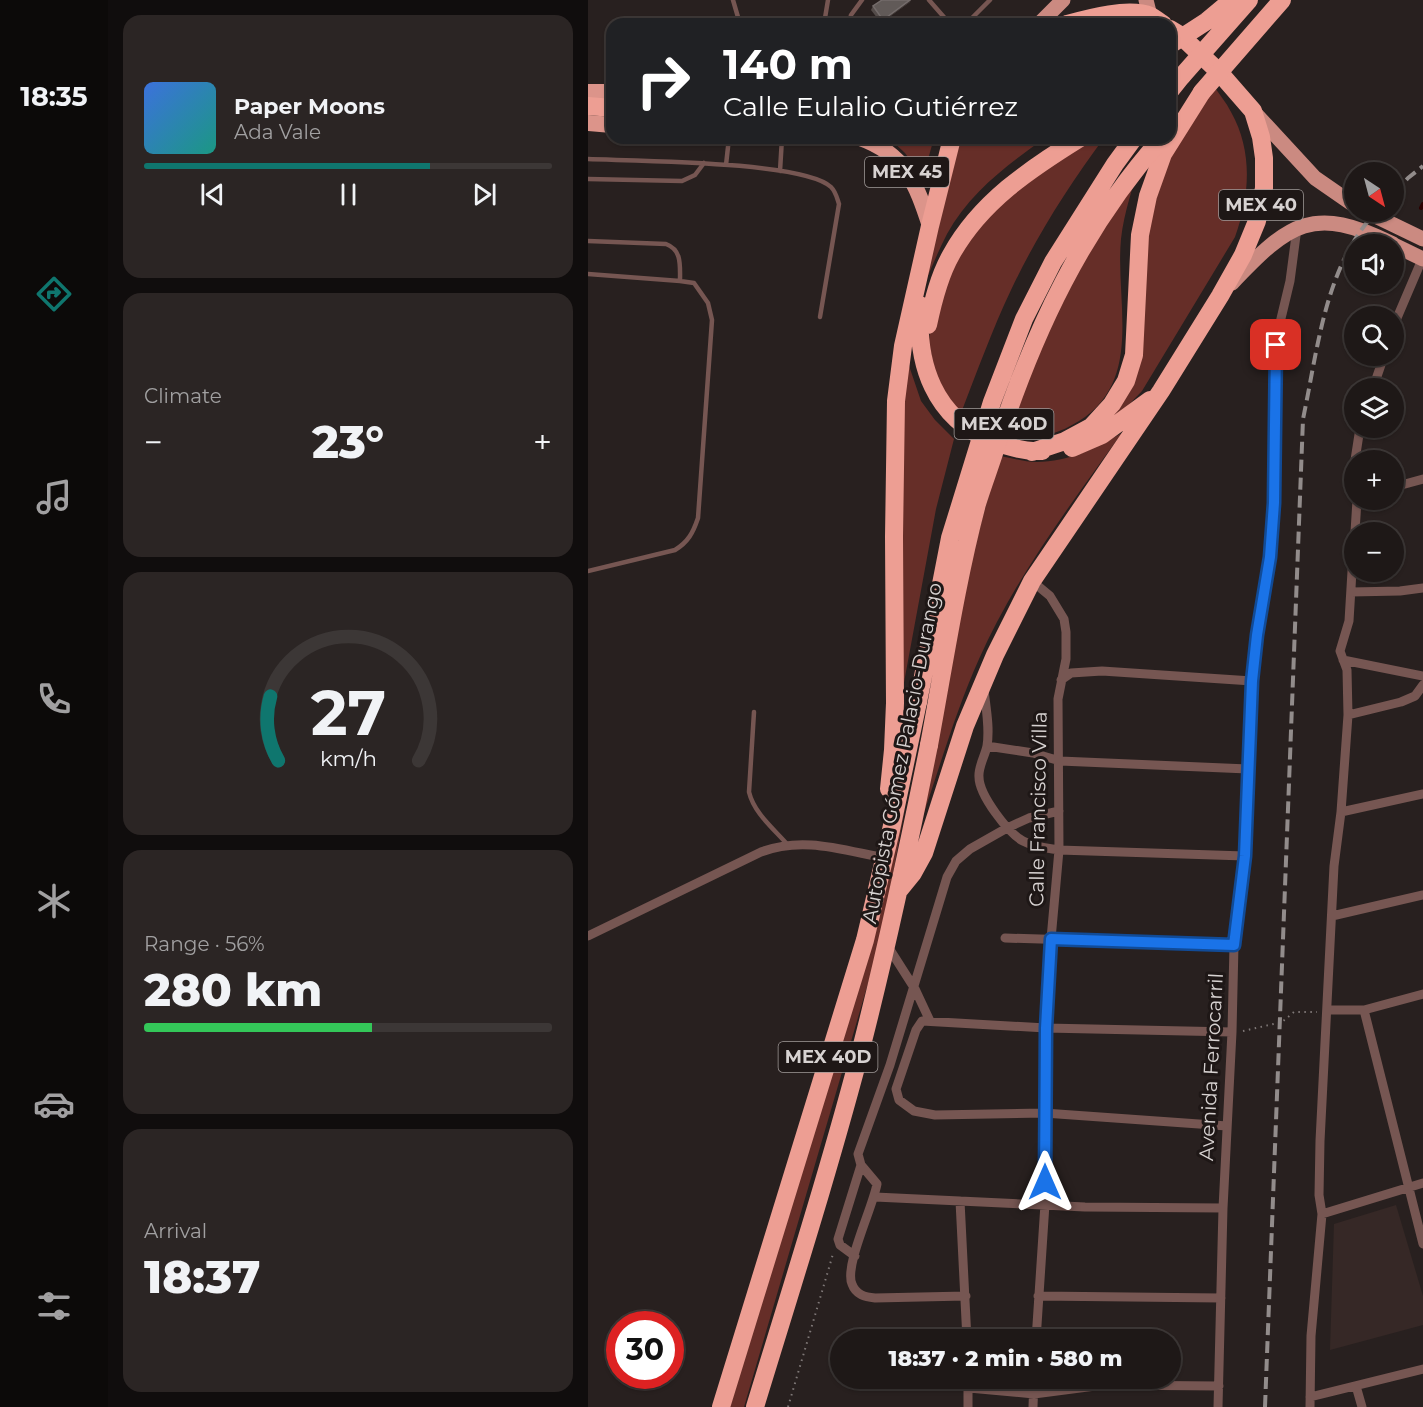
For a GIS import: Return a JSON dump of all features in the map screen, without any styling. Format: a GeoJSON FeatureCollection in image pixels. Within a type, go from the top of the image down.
{"type":"FeatureCollection","features":[{"type":"Feature","properties":{"kind":"highway"},"geometry":{"type":"LineString","coordinates":[[1176,41],[1207,21],[1232,0]]}},
{"type":"Feature","properties":{"kind":"highway"},"geometry":{"type":"LineString","coordinates":[[1176,80],[1249,0]]}},
{"type":"Feature","properties":{"kind":"highway"},"geometry":{"type":"LineString","coordinates":[[1176,121],[1282,0]]}},
{"type":"Feature","properties":{"kind":"highway"},"geometry":{"type":"LineString","coordinates":[[1088,18],[1125,13],[1153,13]]}},
{"type":"Feature","properties":{"kind":"highway","name":"MEX 40"},"geometry":{"type":"LineString","coordinates":[[950,144],[925,249],[920,314],[921,353],[936,393],[947,410],[961,424],[978,435],[1005,446],[1032,452],[1060,451],[1081,445],[1102,435],[1161,391],[1220,296],[1251,238],[1261,203],[1264,188],[1264,158],[1261,137],[1252,111],[1219,72],[1176,33]]}},
{"type":"Feature","properties":{"kind":"highway"},"geometry":{"type":"LineString","coordinates":[[588,92],[606,92]]}},
{"type":"Feature","properties":{"kind":"highway"},"geometry":{"type":"LineString","coordinates":[[1176,133],[1202,92]]}},
{"type":"Feature","properties":{"kind":"highway"},"geometry":{"type":"LineString","coordinates":[[588,106],[606,108]]}},
{"type":"Feature","properties":{"kind":"highway"},"geometry":{"type":"LineString","coordinates":[[588,123],[606,124]]}},
{"type":"Feature","properties":{"kind":"highway","name":"MEX 45"},"geometry":{"type":"LineString","coordinates":[[878,144],[906,170],[920,195],[930,226]]}},
{"type":"Feature","properties":{"kind":"highway"},"geometry":{"type":"LineString","coordinates":[[921,353],[934,299],[950,256],[966,231],[1008,187],[1071,144]]}},
{"type":"Feature","properties":{"kind":"highway","name":"MEX 40D"},"geometry":{"type":"LineString","coordinates":[[721,1407],[865,940],[891,830],[950,538],[992,402],[1024,318],[1053,262],[1130,144]]}},
{"type":"Feature","properties":{"kind":"highway","name":"Autopista Gómez Palacio-Durango"},"geometry":{"type":"LineString","coordinates":[[755,1407],[823,1182],[887,945],[929,745],[960,578],[978,503],[1018,381],[1043,324],[1087,238],[1137,166],[1157,144]]}},
{"type":"Feature","properties":{"kind":"highway"},"geometry":{"type":"LineString","coordinates":[[1032,452],[1065,441],[1091,427],[1112,404],[1126,381],[1134,356],[1140,235],[1148,196],[1163,154],[1169,144]]}},
{"type":"Feature","properties":{"kind":"highway"},"geometry":{"type":"LineString","coordinates":[[891,830],[888,807],[895,704],[896,401],[903,346],[925,249]]}},
{"type":"Feature","properties":{"kind":"highway"},"geometry":{"type":"LineString","coordinates":[[900,889],[914,873],[924,854],[965,726],[983,682],[1032,581],[1161,391]]}},
{"type":"Feature","properties":{"kind":"main road"},"geometry":{"type":"LineString","coordinates":[[1045,18],[1063,0]]}},
{"type":"Feature","properties":{"kind":"main road","name":"MEX 40"},"geometry":{"type":"LineString","coordinates":[[1252,111],[1314,178],[1344,198]]}},
{"type":"Feature","properties":{"kind":"main road"},"geometry":{"type":"LineString","coordinates":[[1388,222],[1423,239]]}},
{"type":"Feature","properties":{"kind":"main road","name":"MEX 40"},"geometry":{"type":"LineString","coordinates":[[1220,296],[1265,248],[1284,234],[1297,228],[1311,223],[1333,224],[1368,234]]}},
{"type":"Feature","properties":{"kind":"main road","name":"MEX 40"},"geometry":{"type":"LineString","coordinates":[[1404,250],[1421,258]]}},
{"type":"Feature","properties":{"kind":"street","name":"Avenida Ferrocarril"},"geometry":{"type":"LineString","coordinates":[[1218,1407],[1223,1208],[1234,945],[1245,856],[1252,681],[1270,557],[1274,503],[1275,359],[1278,331],[1290,281],[1297,228]]}},
{"type":"Feature","properties":{"kind":"street"},"geometry":{"type":"LineString","coordinates":[[1402,306],[1421,258]]}},
{"type":"Feature","properties":{"kind":"street"},"geometry":{"type":"LineString","coordinates":[[1404,484],[1423,479]]}},
{"type":"Feature","properties":{"kind":"street","name":"Calle Francisco Villa"},"geometry":{"type":"LineString","coordinates":[[1032,581],[1050,596],[1064,619],[1066,632],[1066,659],[1058,699],[1059,850],[1046,1028],[1045,1204],[1036,1329]]}},
{"type":"Feature","properties":{"kind":"street"},"geometry":{"type":"LineString","coordinates":[[1352,582],[1349,621],[1340,651],[1347,670],[1348,715],[1341,812],[1334,866],[1325,1011],[1319,1195],[1322,1214],[1311,1336],[1310,1402],[1356,1386],[1423,1369]]}},
{"type":"Feature","properties":{"kind":"street"},"geometry":{"type":"LineString","coordinates":[[1351,592],[1423,588]]}},
{"type":"Feature","properties":{"kind":"street"},"geometry":{"type":"LineString","coordinates":[[1343,660],[1423,676]]}},
{"type":"Feature","properties":{"kind":"street"},"geometry":{"type":"LineString","coordinates":[[1061,680],[1071,674],[1102,671],[1252,681]]}},
{"type":"Feature","properties":{"kind":"street"},"geometry":{"type":"LineString","coordinates":[[983,682],[988,728],[987,746],[978,775],[979,781],[1007,828],[1027,843],[1059,850],[1245,856]]}},
{"type":"Feature","properties":{"kind":"street"},"geometry":{"type":"LineString","coordinates":[[1348,715],[1401,702],[1415,696],[1423,684]]}},
{"type":"Feature","properties":{"kind":"street"},"geometry":{"type":"LineString","coordinates":[[987,746],[1060,760],[1248,769]]}},
{"type":"Feature","properties":{"kind":"street"},"geometry":{"type":"LineString","coordinates":[[1341,812],[1423,794]]}},
{"type":"Feature","properties":{"kind":"street"},"geometry":{"type":"LineString","coordinates":[[855,1257],[840,1245],[838,1239],[861,1165],[859,1151],[915,989],[947,877],[956,861],[970,849],[1029,818],[1059,811]]}},
{"type":"Feature","properties":{"kind":"street"},"geometry":{"type":"LineString","coordinates":[[588,936],[761,852],[787,844],[808,844],[885,858]]}},
{"type":"Feature","properties":{"kind":"street"},"geometry":{"type":"LineString","coordinates":[[1332,916],[1423,895]]}},
{"type":"Feature","properties":{"kind":"street"},"geometry":{"type":"LineString","coordinates":[[1005,938],[1234,945]]}},
{"type":"Feature","properties":{"kind":"street"},"geometry":{"type":"LineString","coordinates":[[887,945],[915,989],[926,1021]]}},
{"type":"Feature","properties":{"kind":"street"},"geometry":{"type":"LineString","coordinates":[[1325,1011],[1364,1010],[1423,994]]}},
{"type":"Feature","properties":{"kind":"street"},"geometry":{"type":"LineString","coordinates":[[1364,1010],[1423,1244]]}},
{"type":"Feature","properties":{"kind":"street"},"geometry":{"type":"LineString","coordinates":[[897,1097],[916,1030],[926,1021],[1046,1028],[1232,1032]]}},
{"type":"Feature","properties":{"kind":"street"},"geometry":{"type":"LineString","coordinates":[[883,1085],[914,1111],[935,1115],[1044,1113],[1227,1126]]}},
{"type":"Feature","properties":{"kind":"street"},"geometry":{"type":"LineString","coordinates":[[861,1165],[874,1178],[876,1184],[875,1197],[865,1221],[850,1276],[853,1287],[859,1294],[875,1298],[966,1296]]}},
{"type":"Feature","properties":{"kind":"street"},"geometry":{"type":"LineString","coordinates":[[1322,1214],[1423,1183]]}},
{"type":"Feature","properties":{"kind":"street"},"geometry":{"type":"LineString","coordinates":[[875,1197],[1164,1208],[1223,1208]]}},
{"type":"Feature","properties":{"kind":"street"},"geometry":{"type":"LineString","coordinates":[[960,1201],[967,1329]]}},
{"type":"Feature","properties":{"kind":"street"},"geometry":{"type":"LineString","coordinates":[[1038,1296],[1221,1298]]}},
{"type":"Feature","properties":{"kind":"street"},"geometry":{"type":"LineString","coordinates":[[1004,1389],[1034,1394],[1103,1385],[1219,1386]]}},
{"type":"Feature","properties":{"kind":"street"},"geometry":{"type":"LineString","coordinates":[[1356,1386],[1362,1407]]}},
{"type":"Feature","properties":{"kind":"street"},"geometry":{"type":"LineString","coordinates":[[968,1389],[968,1407]]}},
{"type":"Feature","properties":{"kind":"street"},"geometry":{"type":"LineString","coordinates":[[1033,1407],[1034,1389]]}},
{"type":"Feature","properties":{"kind":"lane"},"geometry":{"type":"LineString","coordinates":[[734,0],[738,18]]}},
{"type":"Feature","properties":{"kind":"lane"},"geometry":{"type":"LineString","coordinates":[[825,18],[828,0]]}},
{"type":"Feature","properties":{"kind":"lane"},"geometry":{"type":"LineString","coordinates":[[850,18],[862,0]]}},
{"type":"Feature","properties":{"kind":"lane"},"geometry":{"type":"LineString","coordinates":[[929,0],[945,18]]}},
{"type":"Feature","properties":{"kind":"lane"},"geometry":{"type":"LineString","coordinates":[[972,18],[990,0]]}},
{"type":"Feature","properties":{"kind":"lane"},"geometry":{"type":"LineString","coordinates":[[726,165],[728,144]]}},
{"type":"Feature","properties":{"kind":"lane"},"geometry":{"type":"LineString","coordinates":[[780,171],[782,144]]}},
{"type":"Feature","properties":{"kind":"lane"},"geometry":{"type":"LineString","coordinates":[[588,159],[704,163],[792,172],[830,186],[836,193],[839,204],[820,317]]}},
{"type":"Feature","properties":{"kind":"lane"},"geometry":{"type":"LineString","coordinates":[[588,179],[682,181],[695,176],[704,163]]}},
{"type":"Feature","properties":{"kind":"lane"},"geometry":{"type":"LineString","coordinates":[[588,241],[672,246],[680,258],[680,280]]}},
{"type":"Feature","properties":{"kind":"lane"},"geometry":{"type":"LineString","coordinates":[[588,274],[680,280],[694,284],[708,303],[712,320],[698,518],[694,531],[686,543],[675,550],[588,571]]}},
{"type":"Feature","properties":{"kind":"lane"},"geometry":{"type":"LineString","coordinates":[[754,712],[749,792],[758,812],[787,844]]}},
{"type":"Feature","properties":{"kind":"path"},"geometry":{"type":"LineString","coordinates":[[1232,1032],[1262,1028],[1282,1022],[1294,1012],[1325,1011]]}},
{"type":"Feature","properties":{"kind":"path"},"geometry":{"type":"LineString","coordinates":[[788,1407],[838,1239]]}},
{"type":"Feature","properties":{"kind":"shaded area"},"geometry":{"type":"Polygon","coordinates":[[[1213,85],[1231,112],[1243,142],[1247,174],[1244,206],[1235,237],[1142,391],[1112,422],[1113,414],[1122,400],[1142,241],[1167,153],[1173,144],[1176,144],[1176,140],[1213,85]]]}},
{"type":"Feature","properties":{"kind":"shaded area"},"geometry":{"type":"Polygon","coordinates":[[[895,144],[932,144],[925,170],[921,172],[895,144]]]}},
{"type":"Feature","properties":{"kind":"shaded area"},"geometry":{"type":"Polygon","coordinates":[[[958,144],[1037,144],[990,180],[967,205],[947,234],[926,280],[958,144]]]}},
{"type":"Feature","properties":{"kind":"shaded area"},"geometry":{"type":"Polygon","coordinates":[[[1067,144],[1100,144],[1078,174],[1031,250],[997,320],[961,413],[936,381],[929,341],[931,320],[964,240],[1067,144]]]}},
{"type":"Feature","properties":{"kind":"shaded area"},"geometry":{"type":"Polygon","coordinates":[[[1141,158],[1122,229],[1120,263],[1122,338],[1119,362],[1112,384],[1099,404],[1070,426],[1043,436],[1005,437],[1068,280],[1141,158]]]}},
{"type":"Feature","properties":{"kind":"shaded area"},"geometry":{"type":"Polygon","coordinates":[[[905,354],[921,401],[935,420],[954,439],[936,509],[898,715],[905,354]]]}},
{"type":"Feature","properties":{"kind":"shaded area"},"geometry":{"type":"Polygon","coordinates":[[[1122,433],[1044,543],[993,629],[961,703],[915,839],[963,598],[1000,456],[1032,462],[1060,460],[1092,449],[1122,433]]]}},
{"type":"Feature","properties":{"kind":"shaded area"},"geometry":{"type":"Polygon","coordinates":[[[905,808],[881,939],[744,1407],[730,1407],[905,808]]]}},
{"type":"Feature","properties":{"kind":"shaded area"},"geometry":{"type":"Polygon","coordinates":[[[1396,1205],[1423,1296],[1423,1325],[1330,1350],[1334,1224],[1396,1205]]]}},
{"type":"Feature","properties":{"kind":"building"},"geometry":{"type":"Polygon","coordinates":[[[882,0],[910,0],[886,18],[882,18],[873,6],[882,0]]]}},
{"type":"Feature","properties":{"kind":"waterway"},"geometry":{"type":"LineString","coordinates":[[1421,208],[1423,204]]}},
{"type":"Feature","properties":{"kind":"railway"},"geometry":{"type":"LineString","coordinates":[[1404,182],[1423,166]]}},
{"type":"Feature","properties":{"kind":"railway"},"geometry":{"type":"LineString","coordinates":[[1265,1407],[1303,419],[1319,337],[1334,283],[1345,257],[1368,222]]}},
{"type":"Feature","properties":{"kind":"route"},"geometry":{"type":"LineString","coordinates":[[1045,1182],[1046,1028],[1051,939],[1234,945],[1245,856],[1252,681],[1270,557],[1274,503],[1276,345]]}}]}
